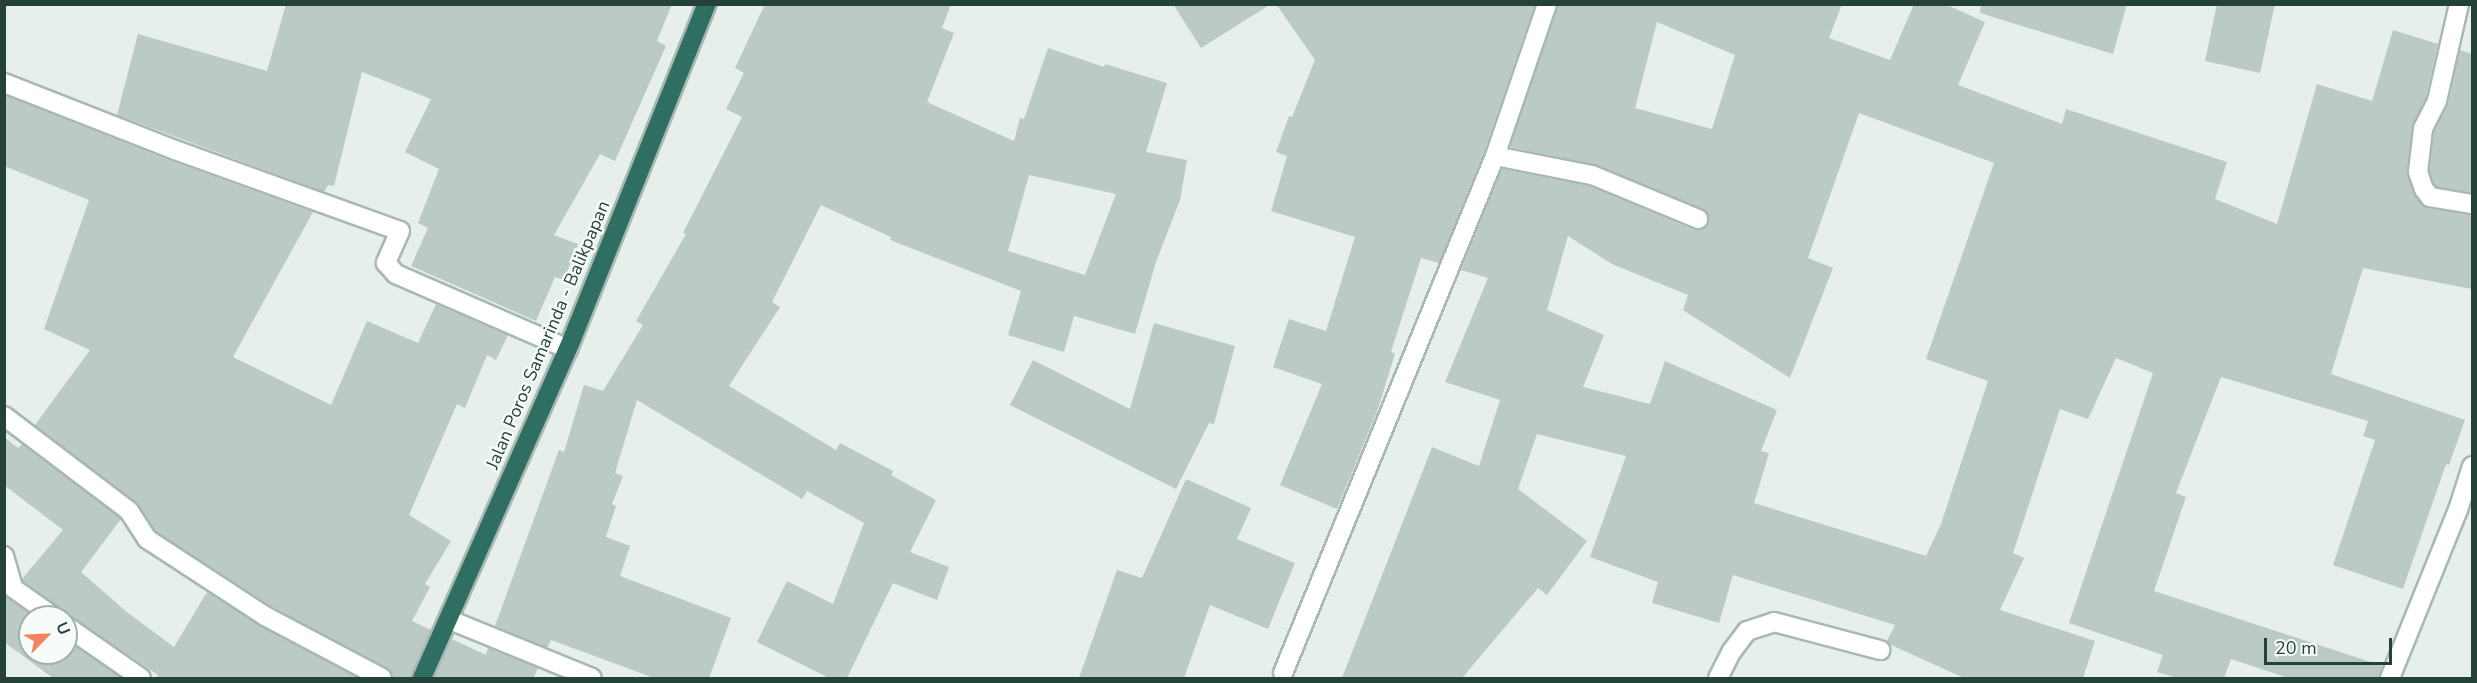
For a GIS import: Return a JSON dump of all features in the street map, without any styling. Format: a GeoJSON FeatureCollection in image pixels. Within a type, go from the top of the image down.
{"type":"FeatureCollection","features":[{"type":"Feature","properties":{"kind":"highway","name":"Jalan Poros Samarinda - Balikpapan"},"geometry":{"type":"LineString","coordinates":[[422,678],[450,620],[568,349],[707,4]]}},
{"type":"Feature","properties":{"kind":"street"},"geometry":{"type":"LineString","coordinates":[[1283,673],[1495,156],[1547,4]]}},
{"type":"Feature","properties":{"kind":"street"},"geometry":{"type":"LineString","coordinates":[[2459,4],[2438,101],[2423,129],[2418,172],[2424,189],[2430,196],[2472,204]]}},
{"type":"Feature","properties":{"kind":"street"},"geometry":{"type":"LineString","coordinates":[[4,83],[258,182],[400,231],[386,263],[396,273],[568,349]]}},
{"type":"Feature","properties":{"kind":"street"},"geometry":{"type":"LineString","coordinates":[[1495,156],[1592,175],[1698,219]]}},
{"type":"Feature","properties":{"kind":"street"},"geometry":{"type":"LineString","coordinates":[[4,416],[129,511],[147,539],[265,616],[382,678]]}},
{"type":"Feature","properties":{"kind":"street"},"geometry":{"type":"LineString","coordinates":[[2390,678],[2458,510],[2472,466]]}},
{"type":"Feature","properties":{"kind":"street"},"geometry":{"type":"LineString","coordinates":[[4,556],[13,588],[37,605]]}},
{"type":"Feature","properties":{"kind":"street"},"geometry":{"type":"LineString","coordinates":[[450,620],[592,678]]}},
{"type":"Feature","properties":{"kind":"street"},"geometry":{"type":"LineString","coordinates":[[1718,678],[1746,631],[1774,622],[1880,650]]}},
{"type":"Feature","properties":{"kind":"street"},"geometry":{"type":"LineString","coordinates":[[78,634],[141,678]]}},
{"type":"Feature","properties":{"kind":"building"},"geometry":{"type":"Polygon","coordinates":[[[286,4],[672,4],[657,41],[666,46],[615,161],[600,154],[554,235],[578,244],[564,280],[555,277],[536,321],[411,266],[428,228],[418,223],[439,169],[405,152],[431,99],[362,72],[334,186],[328,185],[324,192],[117,115],[138,34],[267,71],[286,4]]]}},
{"type":"Feature","properties":{"kind":"building"},"geometry":{"type":"Polygon","coordinates":[[[765,4],[951,4],[942,28],[954,33],[927,102],[1014,141],[1020,118],[1024,119],[1048,48],[1104,67],[1105,64],[1167,83],[1146,152],[1187,160],[1180,200],[1156,262],[1135,334],[1074,316],[1064,352],[1008,335],[1021,291],[890,240],[891,237],[821,205],[772,302],[780,307],[729,386],[836,450],[840,443],[893,471],[891,475],[936,500],[910,552],[949,567],[937,600],[893,583],[847,678],[829,678],[757,642],[787,581],[833,604],[864,523],[807,491],[802,499],[637,400],[615,473],[623,476],[612,504],[616,506],[606,537],[630,546],[620,576],[731,618],[709,678],[654,678],[551,640],[547,648],[495,626],[559,450],[564,452],[584,385],[603,391],[643,325],[636,321],[686,234],[683,233],[742,117],[726,109],[744,73],[735,68],[765,4]],[[1029,175],[1008,251],[1085,275],[1116,194],[1029,175]]]}},
{"type":"Feature","properties":{"kind":"building"},"geometry":{"type":"Polygon","coordinates":[[[1173,4],[1271,4],[1201,48],[1173,4]]]}},
{"type":"Feature","properties":{"kind":"building"},"geometry":{"type":"Polygon","coordinates":[[[1276,4],[1535,4],[1484,152],[1439,263],[1421,258],[1391,352],[1395,354],[1378,409],[1337,509],[1280,485],[1322,384],[1273,367],[1289,319],[1326,331],[1355,237],[1271,211],[1287,156],[1276,152],[1289,116],[1292,117],[1315,60],[1276,4]]]}},
{"type":"Feature","properties":{"kind":"building"},"geometry":{"type":"Polygon","coordinates":[[[1558,4],[1842,4],[1829,38],[1890,60],[1914,4],[1945,4],[1985,22],[1958,85],[2062,124],[2066,109],[2227,162],[2215,199],[2277,224],[2317,84],[2372,101],[2393,30],[2438,44],[2426,97],[2412,128],[2407,175],[2414,193],[2428,208],[2472,215],[2472,289],[2363,268],[2331,374],[2465,420],[2449,465],[2446,464],[2403,589],[2333,565],[2375,440],[2363,436],[2368,421],[2221,377],[2176,493],[2186,497],[2154,591],[2383,666],[2379,678],[2289,678],[2231,659],[2224,678],[2177,678],[2157,672],[2163,655],[2069,623],[2153,373],[2116,358],[2088,419],[2060,409],[2013,553],[2024,558],[2000,610],[2095,641],[2083,678],[1964,678],[1889,644],[1887,641],[1895,625],[1733,575],[1719,623],[1652,603],[1658,582],[1590,557],[1626,456],[1537,434],[1518,489],[1587,541],[1547,595],[1538,588],[1462,678],[1342,678],[1432,447],[1479,466],[1500,400],[1445,382],[1488,278],[1461,270],[1502,169],[1589,186],[1694,230],[1704,228],[1709,223],[1707,213],[1702,209],[1596,165],[1510,147],[1558,4]],[[1657,22],[1635,108],[1712,129],[1735,55],[1657,22]],[[1859,113],[1808,258],[1833,268],[1790,378],[1683,310],[1688,295],[1612,264],[1568,236],[1547,310],[1604,335],[1583,387],[1650,404],[1665,361],[1777,410],[1761,451],[1769,453],[1754,503],[1926,556],[1941,524],[1988,381],[1926,359],[1994,163],[1859,113]]]}},
{"type":"Feature","properties":{"kind":"building"},"geometry":{"type":"Polygon","coordinates":[[[1981,4],[2127,4],[2113,54],[1980,13],[1981,4]]]}},
{"type":"Feature","properties":{"kind":"building"},"geometry":{"type":"Polygon","coordinates":[[[2217,4],[2275,4],[2260,73],[2205,61],[2217,4]]]}},
{"type":"Feature","properties":{"kind":"building"},"geometry":{"type":"Polygon","coordinates":[[[2460,50],[2472,54],[2472,193],[2436,187],[2429,171],[2434,132],[2448,104],[2460,50]]]}},
{"type":"Feature","properties":{"kind":"building"},"geometry":{"type":"Polygon","coordinates":[[[4,95],[171,161],[313,212],[233,357],[331,405],[367,321],[418,343],[436,304],[508,335],[496,360],[487,355],[465,408],[457,404],[409,515],[451,541],[425,584],[430,587],[412,621],[431,630],[411,678],[393,678],[387,668],[271,606],[155,531],[136,502],[35,425],[90,350],[44,329],[89,200],[4,166],[4,95]]]}},
{"type":"Feature","properties":{"kind":"building"},"geometry":{"type":"Polygon","coordinates":[[[1154,323],[1235,346],[1214,424],[1209,423],[1176,489],[1010,405],[1033,360],[1130,409],[1154,323]]]}},
{"type":"Feature","properties":{"kind":"building"},"geometry":{"type":"Polygon","coordinates":[[[4,437],[18,448],[22,444],[121,519],[81,572],[128,613],[174,647],[207,592],[260,626],[359,678],[156,678],[158,675],[78,621],[78,605],[56,605],[23,581],[22,579],[63,530],[4,485],[4,437]]]}},
{"type":"Feature","properties":{"kind":"building"},"geometry":{"type":"Polygon","coordinates":[[[1186,479],[1251,508],[1237,539],[1295,563],[1268,629],[1210,605],[1184,678],[1079,678],[1117,570],[1142,578],[1186,479]]]}},
{"type":"Feature","properties":{"kind":"building"},"geometry":{"type":"Polygon","coordinates":[[[6,597],[18,605],[18,652],[4,642],[6,597]]]}},
{"type":"Feature","properties":{"kind":"building"},"geometry":{"type":"Polygon","coordinates":[[[452,639],[486,655],[488,648],[538,668],[534,677],[536,678],[434,678],[452,639]]]}},
{"type":"Feature","properties":{"kind":"building"},"geometry":{"type":"Polygon","coordinates":[[[78,648],[119,676],[117,678],[53,678],[35,665],[78,665],[78,648]]]}}]}
